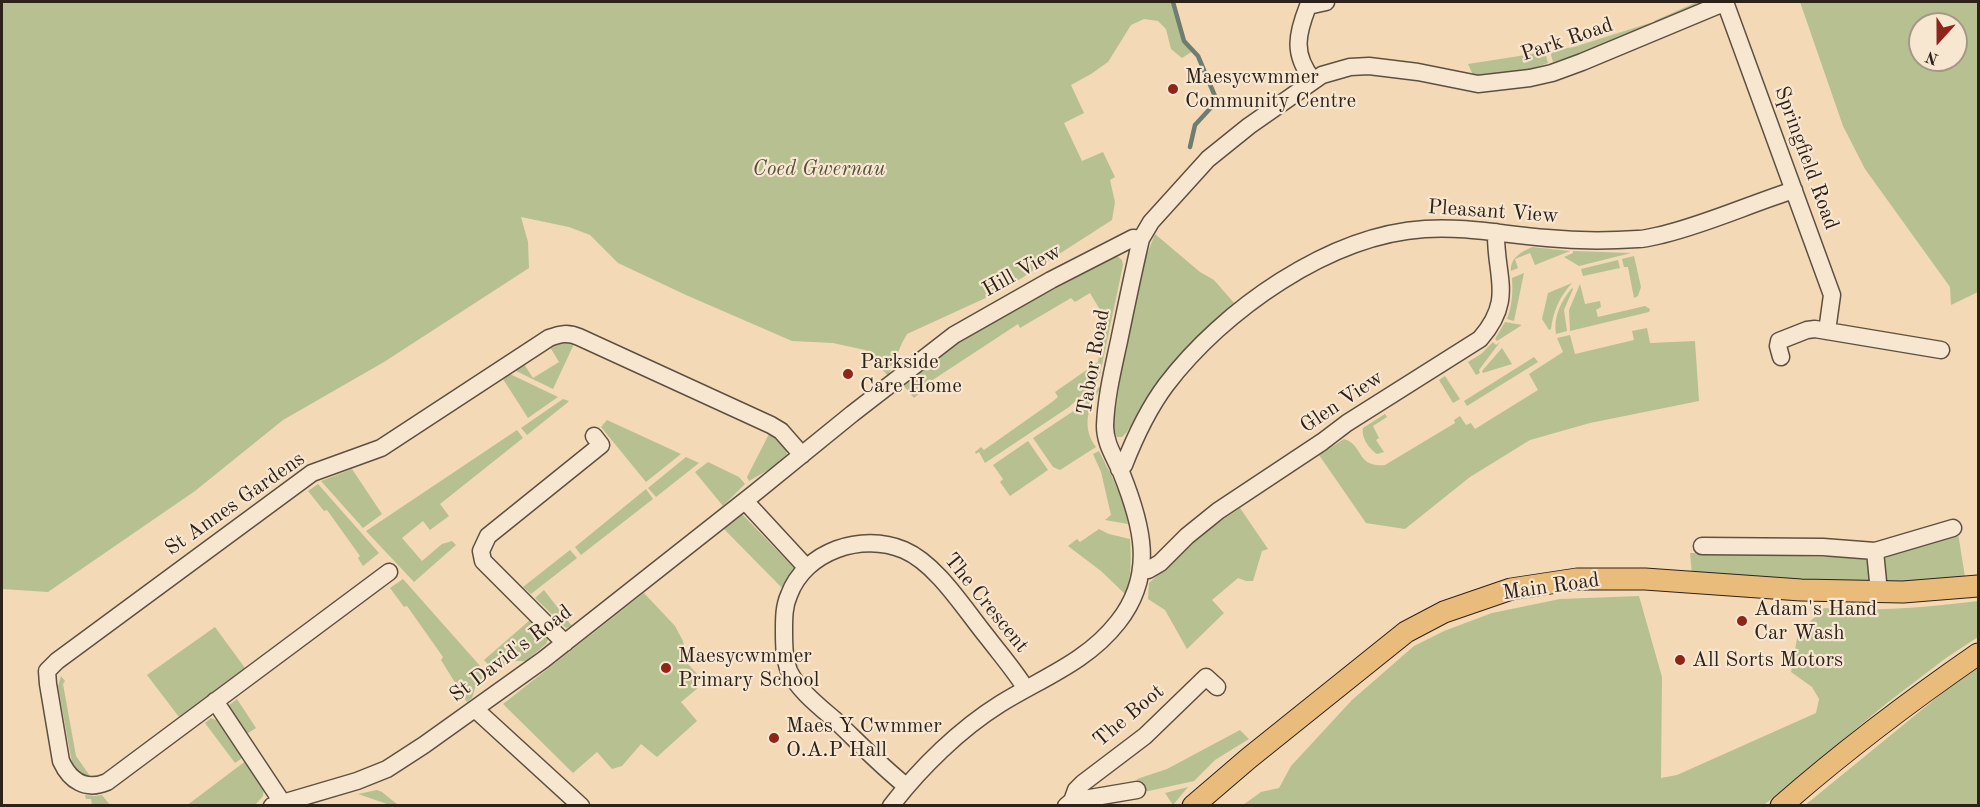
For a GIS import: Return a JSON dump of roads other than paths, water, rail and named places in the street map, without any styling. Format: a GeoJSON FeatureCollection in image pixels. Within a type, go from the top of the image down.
{"type":"FeatureCollection","features":[{"type":"Feature","properties":{"kind":"main road","name":"Main Road"},"geometry":{"type":"LineString","coordinates":[[1193,806],[1406,632],[1444,612],[1511,589],[1577,579],[1645,579],[1801,590],[1879,592],[1978,586]]}},
{"type":"Feature","properties":{"kind":"main road"},"geometry":{"type":"LineString","coordinates":[[1781,806],[1848,748],[1914,698],[1978,654]]}},
{"type":"Feature","properties":{"kind":"street"},"geometry":{"type":"LineString","coordinates":[[1141,239],[1151,222],[1208,159],[1313,80],[1302,62],[1298,44],[1301,4],[1326,2]]}},
{"type":"Feature","properties":{"kind":"street","name":"Park Road"},"geometry":{"type":"LineString","coordinates":[[1313,80],[1332,71],[1369,66],[1418,72],[1478,84],[1530,78],[1582,62],[1725,2]]}},
{"type":"Feature","properties":{"kind":"street","name":"Springfield Road"},"geometry":{"type":"LineString","coordinates":[[1725,2],[1832,295],[1827,331]]}},
{"type":"Feature","properties":{"kind":"street","name":"Pleasant View"},"geometry":{"type":"LineString","coordinates":[[1119,469],[1124,465],[1147,413],[1166,385],[1194,352],[1252,301],[1282,280],[1341,250],[1397,232],[1449,228],[1572,240],[1641,239],[1683,229],[1794,190]]}},
{"type":"Feature","properties":{"kind":"street","name":"Glen View"},"geometry":{"type":"LineString","coordinates":[[1141,570],[1155,567],[1187,536],[1218,511],[1347,423],[1480,339],[1490,328],[1502,298],[1496,232]]}},
{"type":"Feature","properties":{"kind":"street","name":"Hill View"},"geometry":{"type":"LineString","coordinates":[[745,501],[860,407],[954,335],[1051,280],[1133,238],[1141,239]]}},
{"type":"Feature","properties":{"kind":"street","name":"Tabor Road"},"geometry":{"type":"LineString","coordinates":[[891,806],[926,765],[978,720],[995,707],[1075,662],[1090,651],[1117,623],[1135,595],[1141,570],[1139,524],[1133,502],[1106,439],[1106,409],[1141,239]]}},
{"type":"Feature","properties":{"kind":"street"},"geometry":{"type":"LineString","coordinates":[[1781,357],[1779,341],[1808,330],[1827,331],[1941,350]]}},
{"type":"Feature","properties":{"kind":"street","name":"St Annes Gardens"},"geometry":{"type":"LineString","coordinates":[[389,572],[107,782],[90,786],[72,778],[62,761],[48,684],[48,671],[57,661],[312,473],[381,448],[549,338],[561,334],[579,336],[781,431],[802,455]]}},
{"type":"Feature","properties":{"kind":"street"},"geometry":{"type":"LineString","coordinates":[[565,643],[483,561],[481,551],[488,536],[601,445],[594,436]]}},
{"type":"Feature","properties":{"kind":"street"},"geometry":{"type":"LineString","coordinates":[[745,501],[806,567]]}},
{"type":"Feature","properties":{"kind":"street","name":"St David's Road"},"geometry":{"type":"LineString","coordinates":[[277,804],[357,781],[387,769],[475,709],[565,643],[745,501]]}},
{"type":"Feature","properties":{"kind":"street"},"geometry":{"type":"LineString","coordinates":[[1702,546],[1875,551],[1953,528]]}},
{"type":"Feature","properties":{"kind":"street","name":"The Crescent"},"geometry":{"type":"LineString","coordinates":[[906,786],[817,703],[789,671],[784,647],[784,611],[789,593],[806,567],[835,548],[861,544],[879,543],[902,549],[918,557],[940,579],[1026,689]]}},
{"type":"Feature","properties":{"kind":"street"},"geometry":{"type":"LineString","coordinates":[[1875,551],[1879,592]]}},
{"type":"Feature","properties":{"kind":"street","name":"The Boot"},"geometry":{"type":"LineString","coordinates":[[1069,803],[1083,783],[1145,736],[1206,677],[1217,687]]}},
{"type":"Feature","properties":{"kind":"street"},"geometry":{"type":"LineString","coordinates":[[215,701],[277,804]]}},
{"type":"Feature","properties":{"kind":"street"},"geometry":{"type":"LineString","coordinates":[[475,709],[581,806]]}},
{"type":"Feature","properties":{"kind":"street"},"geometry":{"type":"LineString","coordinates":[[1069,803],[1137,790]]}},
{"type":"Feature","properties":{"kind":"waterway"},"geometry":{"type":"LineString","coordinates":[[1173,2],[1184,41],[1198,56],[1217,101],[1195,125],[1190,147]]}},
{"type":"Feature","properties":{"kind":"place","name":"Maesycwmmer Community Centre"},"geometry":{"type":"Point","coordinates":[1173,89]}},
{"type":"Feature","properties":{"kind":"place","name":"Parkside Care Home"},"geometry":{"type":"Point","coordinates":[848,374]}},
{"type":"Feature","properties":{"kind":"place","name":"Adam's Hand Car Wash"},"geometry":{"type":"Point","coordinates":[1742,621]}},
{"type":"Feature","properties":{"kind":"place","name":"All Sorts Motors"},"geometry":{"type":"Point","coordinates":[1680,660]}},
{"type":"Feature","properties":{"kind":"place","name":"Maesycwmmer Primary School"},"geometry":{"type":"Point","coordinates":[666,668]}},
{"type":"Feature","properties":{"kind":"place","name":"Maes Y Cwmmer O.A.P Hall"},"geometry":{"type":"Point","coordinates":[774,738]}},
{"type":"Feature","properties":{"kind":"park label","name":"Coed Gwernau"},"geometry":{"type":"Point","coordinates":[819,169]}}]}
